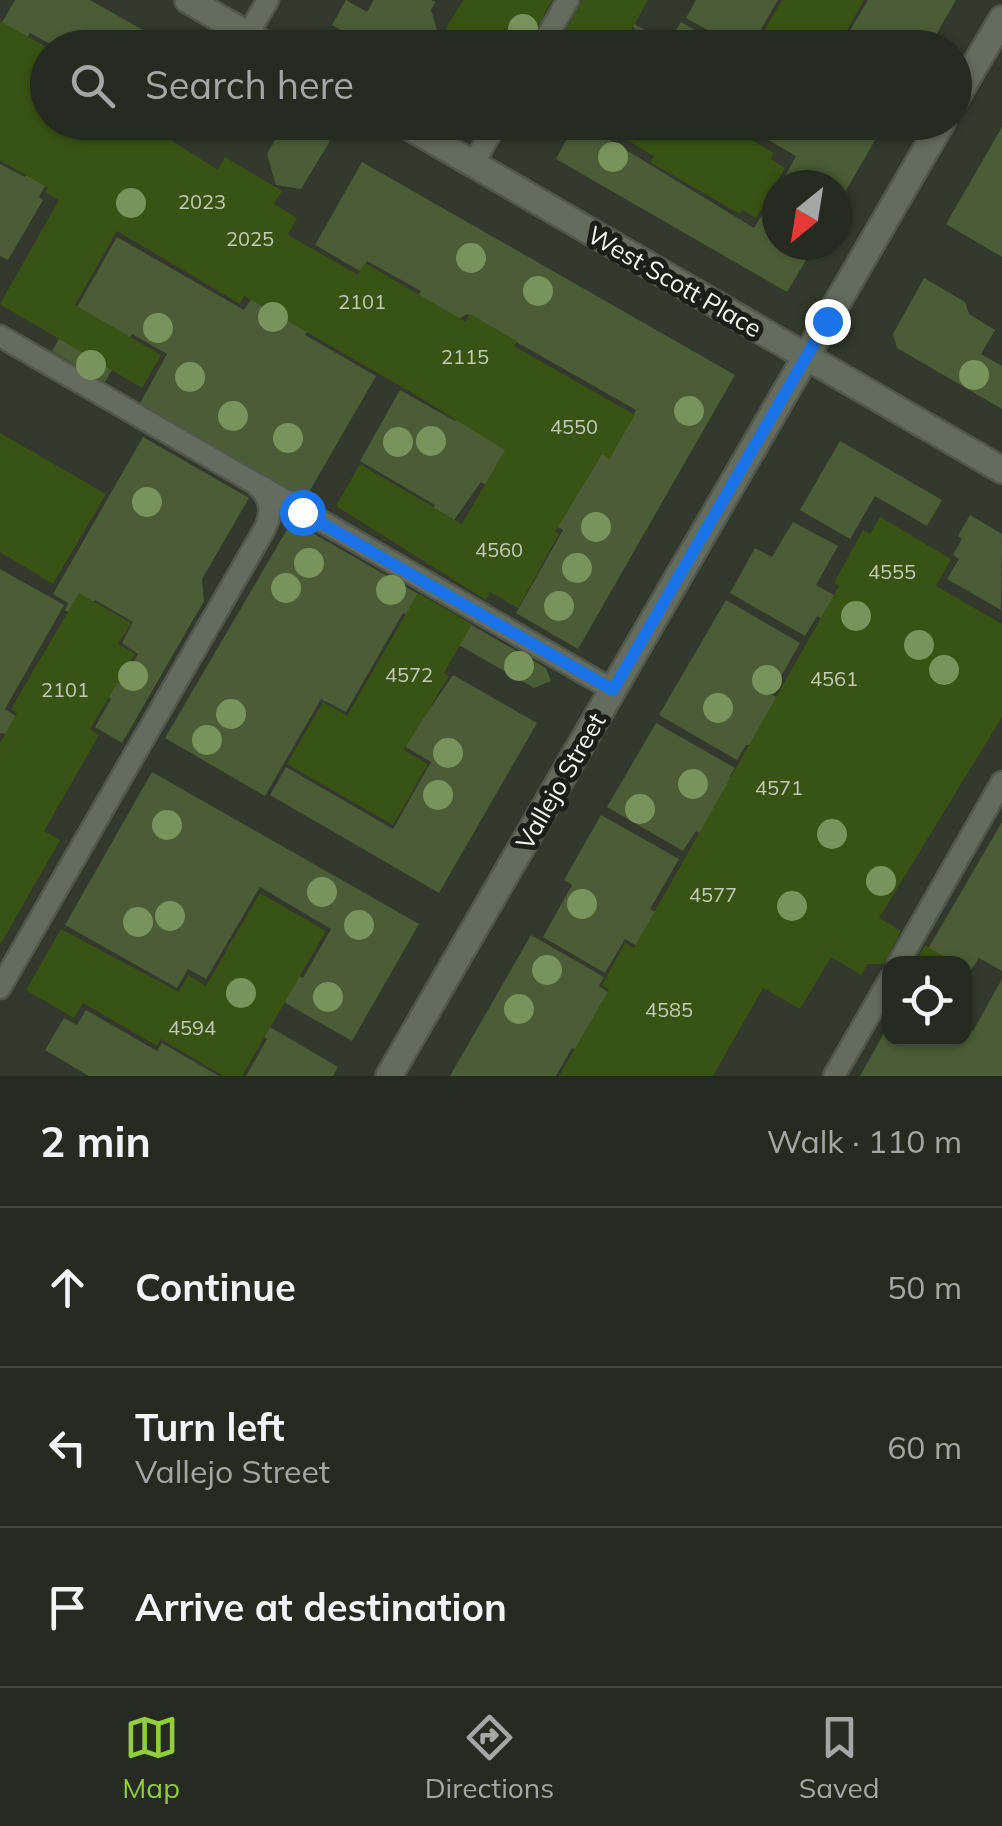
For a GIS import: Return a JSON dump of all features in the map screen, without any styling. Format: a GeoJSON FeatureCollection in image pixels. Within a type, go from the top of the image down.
{"type":"FeatureCollection","features":[{"type":"Feature","properties":{"kind":"street"},"geometry":{"type":"LineString","coordinates":[[188,0],[241,30]]}},
{"type":"Feature","properties":{"kind":"street"},"geometry":{"type":"LineString","coordinates":[[972,70],[1002,19]]}},
{"type":"Feature","properties":{"kind":"street","name":"West Scott Place"},"geometry":{"type":"LineString","coordinates":[[432,140],[1002,470]]}},
{"type":"Feature","properties":{"kind":"street","name":"Vallejo Street"},"geometry":{"type":"LineString","coordinates":[[389,1076],[932,140]]}},
{"type":"Feature","properties":{"kind":"lane"},"geometry":{"type":"LineString","coordinates":[[250,30],[268,0]]}},
{"type":"Feature","properties":{"kind":"lane"},"geometry":{"type":"LineString","coordinates":[[550,30],[568,0]]}},
{"type":"Feature","properties":{"kind":"lane"},"geometry":{"type":"LineString","coordinates":[[473,164],[487,140]]}},
{"type":"Feature","properties":{"kind":"lane"},"geometry":{"type":"LineString","coordinates":[[0,336],[613,690]]}},
{"type":"Feature","properties":{"kind":"lane"},"geometry":{"type":"LineString","coordinates":[[0,988],[269,520],[268,498],[253,482]]}},
{"type":"Feature","properties":{"kind":"lane"},"geometry":{"type":"LineString","coordinates":[[264,530],[280,514],[302,512],[312,516]]}},
{"type":"Feature","properties":{"kind":"lane"},"geometry":{"type":"LineString","coordinates":[[903,956],[1002,782]]}},
{"type":"Feature","properties":{"kind":"lane"},"geometry":{"type":"LineString","coordinates":[[834,1076],[882,993]]}},
{"type":"Feature","properties":{"kind":"green space"},"geometry":{"type":"Polygon","coordinates":[[[15,0],[90,0],[143,30],[30,30],[6,74],[0,26],[15,0]]]}},
{"type":"Feature","properties":{"kind":"green space"},"geometry":{"type":"Polygon","coordinates":[[[346,0],[367,12],[374,0],[435,2],[431,10],[437,30],[341,30],[332,25],[346,0]]]}},
{"type":"Feature","properties":{"kind":"green space"},"geometry":{"type":"Polygon","coordinates":[[[696,0],[778,0],[761,30],[708,30],[686,18],[696,0]]]}},
{"type":"Feature","properties":{"kind":"green space"},"geometry":{"type":"Polygon","coordinates":[[[868,0],[956,0],[939,30],[850,30],[868,0]]]}},
{"type":"Feature","properties":{"kind":"green space"},"geometry":{"type":"Polygon","coordinates":[[[681,22],[695,30],[676,30],[681,22]]]}},
{"type":"Feature","properties":{"kind":"green space"},"geometry":{"type":"Polygon","coordinates":[[[1002,127],[1002,257],[946,224],[1002,127]]]}},
{"type":"Feature","properties":{"kind":"green space"},"geometry":{"type":"Polygon","coordinates":[[[275,140],[330,141],[301,189],[276,185],[267,154],[275,140]]]}},
{"type":"Feature","properties":{"kind":"green space"},"geometry":{"type":"Polygon","coordinates":[[[566,140],[610,140],[754,228],[762,215],[762,260],[806,260],[787,292],[556,159],[566,140]]]}},
{"type":"Feature","properties":{"kind":"green space"},"geometry":{"type":"Polygon","coordinates":[[[768,140],[875,140],[852,180],[852,170],[788,170],[796,156],[768,140]]]}},
{"type":"Feature","properties":{"kind":"green space"},"geometry":{"type":"Polygon","coordinates":[[[362,162],[735,375],[578,649],[516,613],[563,530],[481,482],[444,534],[425,523],[435,505],[360,461],[400,390],[455,421],[467,400],[580,490],[602,454],[610,458],[636,410],[467,314],[377,370],[421,291],[367,261],[360,271],[315,245],[362,162]]]}},
{"type":"Feature","properties":{"kind":"green space"},"geometry":{"type":"Polygon","coordinates":[[[0,164],[25,177],[29,172],[47,182],[39,197],[43,200],[8,260],[0,256],[0,164]]]}},
{"type":"Feature","properties":{"kind":"green space"},"geometry":{"type":"Polygon","coordinates":[[[117,237],[244,310],[254,295],[315,317],[305,335],[376,376],[305,499],[139,405],[167,354],[132,334],[105,382],[52,351],[117,237]]]}},
{"type":"Feature","properties":{"kind":"green space"},"geometry":{"type":"Polygon","coordinates":[[[924,278],[965,302],[969,314],[995,330],[981,354],[1002,366],[1002,409],[897,348],[893,334],[924,278]]]}},
{"type":"Feature","properties":{"kind":"green space"},"geometry":{"type":"Polygon","coordinates":[[[143,437],[249,498],[202,579],[204,601],[122,743],[95,727],[111,699],[106,695],[114,681],[121,684],[138,654],[122,643],[133,622],[95,600],[83,621],[65,610],[68,603],[53,594],[143,437]]]}},
{"type":"Feature","properties":{"kind":"green space"},"geometry":{"type":"Polygon","coordinates":[[[840,441],[942,500],[927,526],[875,496],[850,539],[800,510],[840,441]]]}},
{"type":"Feature","properties":{"kind":"green space"},"geometry":{"type":"Polygon","coordinates":[[[970,515],[1002,534],[1001,610],[947,579],[959,559],[953,555],[970,515]]]}},
{"type":"Feature","properties":{"kind":"green space"},"geometry":{"type":"Polygon","coordinates":[[[292,521],[546,668],[551,681],[534,688],[403,613],[346,712],[321,699],[265,796],[165,738],[292,521]]]}},
{"type":"Feature","properties":{"kind":"green space"},"geometry":{"type":"Polygon","coordinates":[[[793,522],[838,546],[816,585],[877,619],[864,642],[817,616],[805,636],[730,593],[755,548],[772,557],[793,522]]]}},
{"type":"Feature","properties":{"kind":"green space"},"geometry":{"type":"Polygon","coordinates":[[[0,569],[64,605],[5,709],[17,717],[7,734],[0,733],[0,569]]]}},
{"type":"Feature","properties":{"kind":"green space"},"geometry":{"type":"Polygon","coordinates":[[[726,600],[800,643],[771,694],[855,742],[746,745],[737,760],[659,715],[726,600]]]}},
{"type":"Feature","properties":{"kind":"green space"},"geometry":{"type":"Polygon","coordinates":[[[453,675],[537,723],[439,893],[270,795],[286,767],[393,829],[431,762],[404,746],[453,675]]]}},
{"type":"Feature","properties":{"kind":"green space"},"geometry":{"type":"Polygon","coordinates":[[[656,723],[735,768],[730,776],[772,875],[696,831],[683,851],[607,807],[656,723]]]}},
{"type":"Feature","properties":{"kind":"green space"},"geometry":{"type":"Polygon","coordinates":[[[152,772],[419,924],[352,1041],[219,965],[233,939],[303,978],[331,929],[260,887],[206,979],[188,969],[177,988],[65,925],[152,772]]]}},
{"type":"Feature","properties":{"kind":"green space"},"geometry":{"type":"Polygon","coordinates":[[[601,815],[679,859],[650,909],[678,925],[683,972],[625,939],[605,973],[543,937],[572,885],[564,880],[601,815]]]}},
{"type":"Feature","properties":{"kind":"green space"},"geometry":{"type":"Polygon","coordinates":[[[1002,822],[1002,971],[979,958],[972,968],[972,956],[925,954],[1002,822]]]}},
{"type":"Feature","properties":{"kind":"green space"},"geometry":{"type":"Polygon","coordinates":[[[531,935],[604,977],[599,986],[608,992],[620,1076],[572,1048],[556,1076],[450,1076],[531,935]]]}},
{"type":"Feature","properties":{"kind":"green space"},"geometry":{"type":"Polygon","coordinates":[[[1002,979],[1002,1076],[860,1076],[882,1037],[882,1046],[972,1046],[973,1031],[1002,979]]]}},
{"type":"Feature","properties":{"kind":"green space"},"geometry":{"type":"Polygon","coordinates":[[[86,1010],[157,1051],[162,1043],[219,1076],[89,1076],[45,1050],[64,1018],[77,1025],[86,1010]]]}},
{"type":"Feature","properties":{"kind":"green space"},"geometry":{"type":"Polygon","coordinates":[[[265,1024],[338,1067],[333,1076],[246,1076],[267,1039],[259,1034],[265,1024]]]}},
{"type":"Feature","properties":{"kind":"building"},"geometry":{"type":"Polygon","coordinates":[[[463,0],[552,0],[536,30],[445,30],[463,0]]]}},
{"type":"Feature","properties":{"kind":"building"},"geometry":{"type":"Polygon","coordinates":[[[582,0],[648,0],[631,30],[566,30],[582,0]]]}},
{"type":"Feature","properties":{"kind":"building"},"geometry":{"type":"Polygon","coordinates":[[[782,0],[864,0],[847,30],[764,30],[782,0]]]}},
{"type":"Feature","properties":{"kind":"building"},"geometry":{"type":"Polygon","coordinates":[[[0,21],[30,38],[30,140],[170,140],[218,170],[225,157],[282,191],[274,204],[297,218],[288,235],[358,275],[365,263],[466,322],[470,314],[517,341],[514,346],[635,415],[609,459],[602,454],[555,532],[559,534],[518,608],[490,592],[486,600],[336,506],[360,464],[462,524],[505,450],[244,296],[240,304],[117,231],[75,305],[161,355],[142,388],[0,304],[59,200],[45,192],[48,188],[0,160],[0,21]]]}},
{"type":"Feature","properties":{"kind":"building"},"geometry":{"type":"Polygon","coordinates":[[[627,140],[752,140],[774,153],[770,159],[785,168],[762,170],[762,208],[756,218],[742,210],[740,214],[650,162],[654,156],[627,140]]]}},
{"type":"Feature","properties":{"kind":"building"},"geometry":{"type":"Polygon","coordinates":[[[0,433],[106,494],[53,584],[0,552],[0,433]]]}},
{"type":"Feature","properties":{"kind":"building"},"geometry":{"type":"Polygon","coordinates":[[[880,517],[951,559],[936,586],[1002,624],[1002,717],[879,918],[901,931],[888,956],[882,956],[882,964],[868,964],[861,975],[831,957],[800,1009],[763,988],[713,1076],[559,1076],[609,990],[602,985],[625,943],[634,948],[839,586],[834,583],[863,530],[870,534],[880,517]]]}},
{"type":"Feature","properties":{"kind":"building"},"geometry":{"type":"Polygon","coordinates":[[[79,593],[131,623],[118,644],[135,654],[90,729],[99,735],[44,831],[60,840],[0,945],[0,743],[17,713],[11,709],[79,593]]]}},
{"type":"Feature","properties":{"kind":"building"},"geometry":{"type":"Polygon","coordinates":[[[418,593],[472,624],[444,673],[449,676],[404,750],[428,764],[393,825],[287,764],[323,702],[347,716],[418,593]]]}},
{"type":"Feature","properties":{"kind":"building"},"geometry":{"type":"Polygon","coordinates":[[[260,893],[326,931],[242,1076],[223,1076],[161,1039],[157,1046],[83,1003],[74,1018],[26,990],[61,929],[179,992],[188,975],[206,986],[260,893]]]}},
{"type":"Feature","properties":{"kind":"building"},"geometry":{"type":"Polygon","coordinates":[[[925,945],[943,956],[919,956],[925,945]]]}},
{"type":"Feature","properties":{"kind":"route"},"geometry":{"type":"LineString","coordinates":[[302,512],[613,690],[827,321]]}}]}
